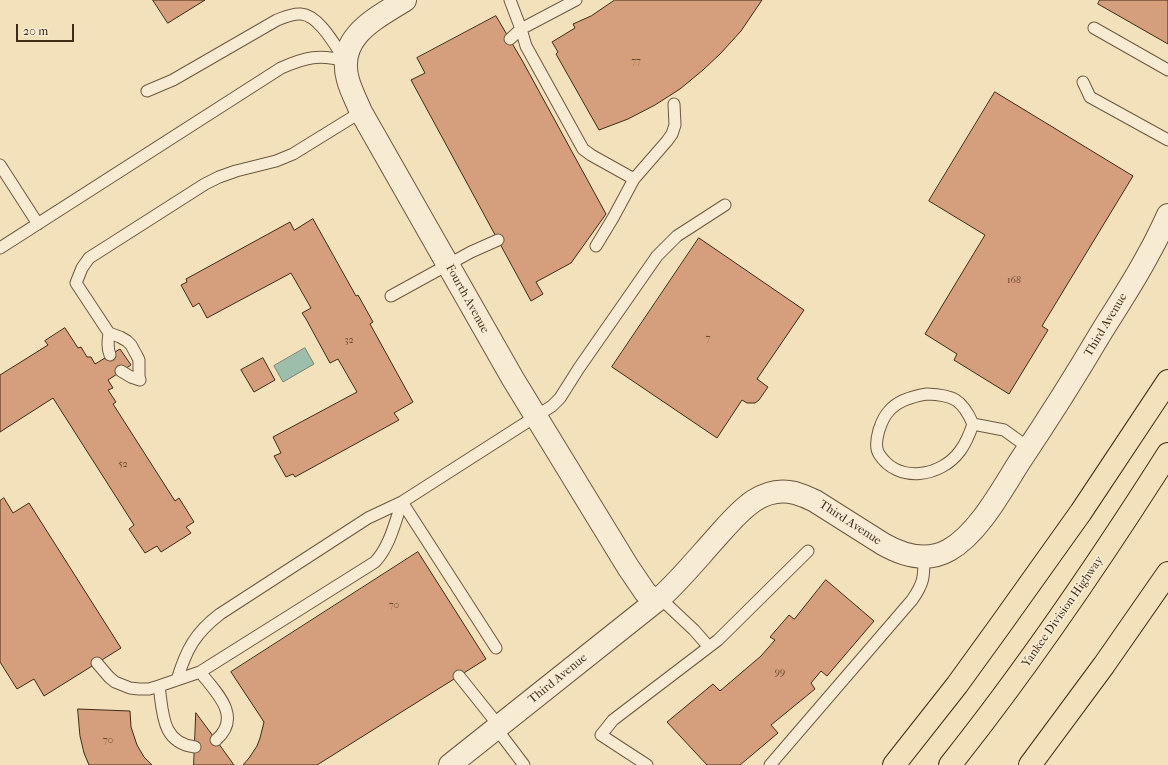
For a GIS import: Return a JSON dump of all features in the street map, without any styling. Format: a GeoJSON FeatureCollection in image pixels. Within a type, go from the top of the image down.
{"type":"FeatureCollection","features":[{"type":"Feature","properties":{"kind":"highway"},"geometry":{"type":"LineString","coordinates":[[894,765],[957,685],[999,627],[1107,473],[1168,381]]}},
{"type":"Feature","properties":{"kind":"highway","name":"Yankee Division Highway"},"geometry":{"type":"LineString","coordinates":[[950,765],[1014,682],[1055,624],[1114,538],[1168,454]]}},
{"type":"Feature","properties":{"kind":"highway"},"geometry":{"type":"LineString","coordinates":[[1030,765],[1104,665],[1168,573]]}},
{"type":"Feature","properties":{"kind":"street","name":"Fourth Avenue"},"geometry":{"type":"LineString","coordinates":[[405,0],[376,18],[355,36],[350,44],[346,61],[348,82],[361,112],[498,354],[628,567],[645,592],[657,600]]}},
{"type":"Feature","properties":{"kind":"street","name":"Third Avenue"},"geometry":{"type":"LineString","coordinates":[[450,765],[657,600],[686,571],[744,507],[761,497],[777,492],[795,493],[808,498],[891,549],[907,555],[924,557],[932,556],[954,547],[968,535],[989,509],[1043,427],[1133,281],[1168,215]]}},
{"type":"Feature","properties":{"kind":"lane"},"geometry":{"type":"LineString","coordinates":[[510,0],[526,46],[584,149],[591,155],[634,179]]}},
{"type":"Feature","properties":{"kind":"lane"},"geometry":{"type":"LineString","coordinates":[[510,39],[521,29],[576,0]]}},
{"type":"Feature","properties":{"kind":"lane"},"geometry":{"type":"LineString","coordinates":[[147,91],[173,80],[277,20],[292,14],[302,13],[313,18],[320,25],[346,61]]}},
{"type":"Feature","properties":{"kind":"lane"},"geometry":{"type":"LineString","coordinates":[[1094,28],[1168,70]]}},
{"type":"Feature","properties":{"kind":"lane"},"geometry":{"type":"LineString","coordinates":[[0,248],[281,68],[304,59],[314,57],[335,58],[346,61]]}},
{"type":"Feature","properties":{"kind":"lane"},"geometry":{"type":"LineString","coordinates":[[1083,82],[1090,97],[1168,140]]}},
{"type":"Feature","properties":{"kind":"lane"},"geometry":{"type":"LineString","coordinates":[[596,246],[634,179],[672,134],[675,125],[674,104]]}},
{"type":"Feature","properties":{"kind":"lane"},"geometry":{"type":"LineString","coordinates":[[121,371],[140,380],[138,356],[131,345],[120,337],[109,333],[76,283],[82,268],[89,258],[204,184],[236,171],[276,161],[292,154],[361,112]]}},
{"type":"Feature","properties":{"kind":"lane"},"geometry":{"type":"LineString","coordinates":[[0,165],[38,224]]}},
{"type":"Feature","properties":{"kind":"lane"},"geometry":{"type":"LineString","coordinates":[[177,680],[182,663],[191,646],[202,629],[215,618],[368,518],[402,502],[552,406],[560,398],[579,368],[663,249],[686,229],[725,205]]}},
{"type":"Feature","properties":{"kind":"lane"},"geometry":{"type":"LineString","coordinates":[[391,296],[471,252],[498,240]]}},
{"type":"Feature","properties":{"kind":"lane"},"geometry":{"type":"LineString","coordinates":[[109,333],[107,344],[110,355]]}},
{"type":"Feature","properties":{"kind":"lane"},"geometry":{"type":"LineString","coordinates":[[938,394],[954,398],[967,410],[973,424],[968,438],[960,452],[950,462],[940,468],[926,473],[911,475],[899,472],[889,466],[879,453],[877,437],[889,411],[900,402],[914,396],[938,394]]}},
{"type":"Feature","properties":{"kind":"lane"},"geometry":{"type":"LineString","coordinates":[[973,424],[1004,430],[1029,448]]}},
{"type":"Feature","properties":{"kind":"lane"},"geometry":{"type":"LineString","coordinates":[[402,502],[496,648]]}},
{"type":"Feature","properties":{"kind":"lane"},"geometry":{"type":"LineString","coordinates":[[97,662],[109,677],[121,685],[139,689],[149,689],[200,672],[375,562],[388,544],[402,502]]}},
{"type":"Feature","properties":{"kind":"lane"},"geometry":{"type":"LineString","coordinates":[[647,765],[601,735],[613,720],[709,647],[725,633],[808,551]]}},
{"type":"Feature","properties":{"kind":"lane"},"geometry":{"type":"LineString","coordinates":[[770,765],[919,591],[924,579],[924,557]]}},
{"type":"Feature","properties":{"kind":"lane"},"geometry":{"type":"LineString","coordinates":[[657,600],[694,630],[709,647]]}},
{"type":"Feature","properties":{"kind":"lane"},"geometry":{"type":"LineString","coordinates":[[200,672],[222,699],[227,711],[226,727],[216,740]]}},
{"type":"Feature","properties":{"kind":"lane"},"geometry":{"type":"LineString","coordinates":[[459,676],[498,727],[524,765]]}},
{"type":"Feature","properties":{"kind":"lane"},"geometry":{"type":"LineString","coordinates":[[159,686],[164,720],[169,732],[182,744],[195,747]]}},
{"type":"Feature","properties":{"kind":"shaded area"},"geometry":{"type":"Polygon","coordinates":[[[305,348],[314,364],[283,382],[274,366],[305,348]]]}},
{"type":"Feature","properties":{"kind":"building"},"geometry":{"type":"Polygon","coordinates":[[[153,0],[205,0],[168,23],[153,0]]]}},
{"type":"Feature","properties":{"kind":"building"},"geometry":{"type":"Polygon","coordinates":[[[615,0],[762,0],[741,31],[721,53],[680,89],[655,105],[628,119],[599,130],[556,54],[558,52],[552,42],[575,28],[573,24],[591,16],[615,0]]]}},
{"type":"Feature","properties":{"kind":"building"},"geometry":{"type":"Polygon","coordinates":[[[1100,0],[1168,0],[1168,44],[1098,4],[1100,0]]]}},
{"type":"Feature","properties":{"kind":"building"},"geometry":{"type":"Polygon","coordinates":[[[496,16],[523,62],[606,214],[571,263],[536,282],[543,294],[531,301],[411,80],[425,73],[417,58],[496,16]]]}},
{"type":"Feature","properties":{"kind":"building"},"geometry":{"type":"Polygon","coordinates":[[[995,92],[1133,176],[1042,326],[1048,330],[1009,394],[954,360],[957,354],[925,334],[985,235],[929,201],[995,92]]]}},
{"type":"Feature","properties":{"kind":"building"},"geometry":{"type":"Polygon","coordinates":[[[313,219],[356,296],[358,295],[373,322],[370,324],[413,402],[394,413],[399,420],[295,477],[293,474],[286,477],[274,456],[281,453],[273,437],[357,392],[338,359],[330,363],[302,313],[311,308],[291,273],[207,318],[199,303],[193,307],[181,285],[187,282],[186,279],[290,222],[294,230],[313,219]]]}},
{"type":"Feature","properties":{"kind":"building"},"geometry":{"type":"Polygon","coordinates":[[[699,238],[804,310],[757,379],[768,387],[759,400],[755,403],[747,403],[742,400],[717,438],[612,367],[699,238]]]}},
{"type":"Feature","properties":{"kind":"building"},"geometry":{"type":"Polygon","coordinates":[[[65,328],[78,348],[81,347],[87,357],[91,357],[95,364],[120,349],[131,365],[108,380],[113,388],[108,390],[116,402],[113,404],[175,501],[179,498],[194,522],[186,527],[191,533],[161,552],[157,546],[145,553],[129,529],[134,525],[53,398],[0,432],[0,375],[48,345],[45,341],[65,328]]]}},
{"type":"Feature","properties":{"kind":"building"},"geometry":{"type":"Polygon","coordinates":[[[263,358],[275,380],[254,392],[241,370],[263,358]]]}},
{"type":"Feature","properties":{"kind":"building"},"geometry":{"type":"Polygon","coordinates":[[[4,498],[13,513],[29,503],[121,648],[44,696],[34,679],[17,689],[0,662],[0,501],[4,498]]]}},
{"type":"Feature","properties":{"kind":"building"},"geometry":{"type":"Polygon","coordinates":[[[418,552],[486,659],[317,765],[243,765],[257,746],[264,722],[231,672],[418,552]]]}},
{"type":"Feature","properties":{"kind":"building"},"geometry":{"type":"Polygon","coordinates":[[[826,580],[874,621],[827,676],[821,671],[811,683],[815,689],[771,725],[778,733],[740,765],[707,765],[667,722],[713,684],[720,691],[761,656],[775,640],[770,637],[789,615],[794,619],[826,580]]]}},
{"type":"Feature","properties":{"kind":"building"},"geometry":{"type":"Polygon","coordinates":[[[78,709],[130,711],[131,727],[137,745],[144,757],[152,765],[89,765],[84,753],[80,736],[78,709]]]}},
{"type":"Feature","properties":{"kind":"building"},"geometry":{"type":"Polygon","coordinates":[[[196,713],[216,740],[234,765],[194,765],[196,713]]]}}]}
